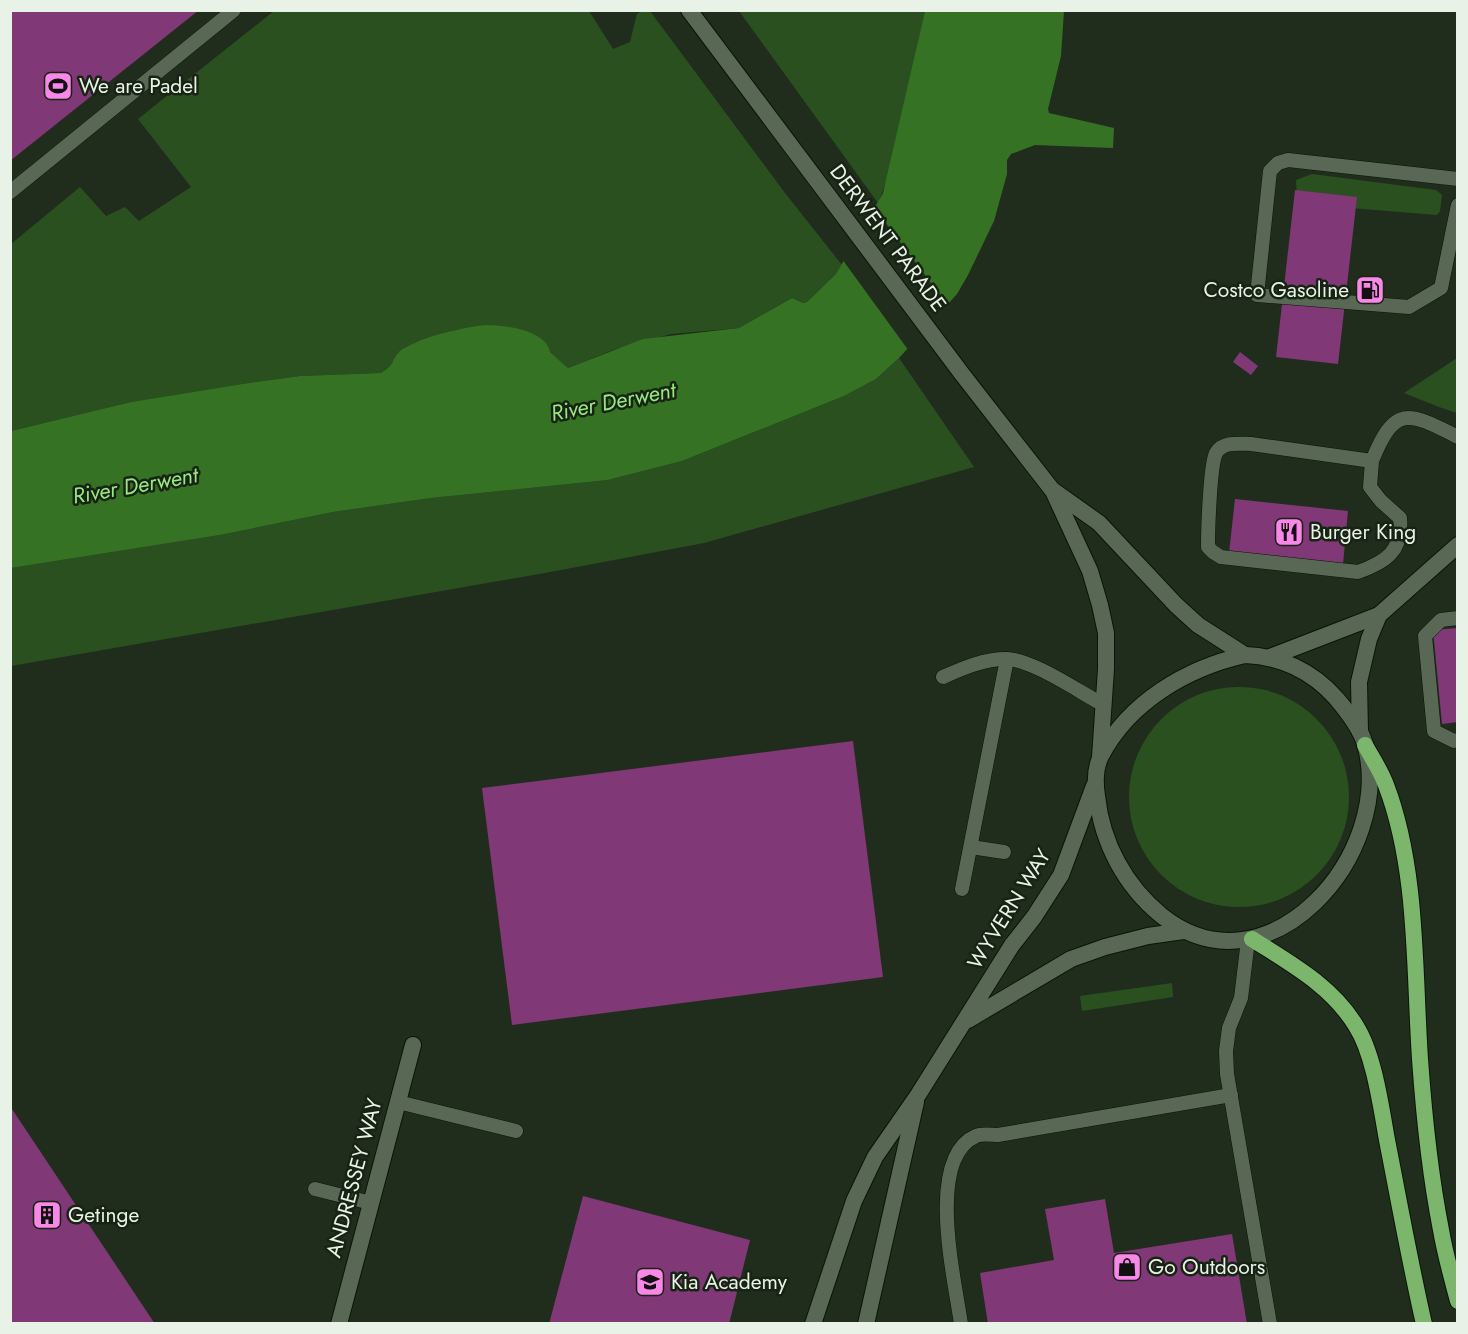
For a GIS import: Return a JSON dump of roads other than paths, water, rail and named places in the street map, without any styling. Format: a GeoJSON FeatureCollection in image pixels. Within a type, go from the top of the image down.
{"type":"FeatureCollection","features":[{"type":"Feature","properties":{"kind":"highway"},"geometry":{"type":"LineString","coordinates":[[1362,738],[1386,783],[1397,817],[1406,867],[1415,945],[1420,1058],[1427,1137],[1441,1232],[1458,1301]]}},
{"type":"Feature","properties":{"kind":"highway"},"geometry":{"type":"LineString","coordinates":[[1250,940],[1324,987],[1357,1027],[1367,1049],[1424,1323]]}},
{"type":"Feature","properties":{"kind":"street","name":"DERWENT PARADE"},"geometry":{"type":"LineString","coordinates":[[689,10],[962,374],[1053,491],[1090,571],[1106,633],[1104,705],[1100,757],[1095,782]]}},
{"type":"Feature","properties":{"kind":"street","name":"DERWENT PARADE"},"geometry":{"type":"LineString","coordinates":[[1053,491],[1099,523],[1198,625],[1245,655]]}},
{"type":"Feature","properties":{"kind":"street"},"geometry":{"type":"LineString","coordinates":[[1270,657],[1379,615],[1458,545]]}},
{"type":"Feature","properties":{"kind":"street"},"geometry":{"type":"LineString","coordinates":[[1095,782],[1100,820],[1109,847],[1139,894],[1150,906],[1183,931],[1212,938],[1250,940],[1273,931],[1316,902],[1332,885],[1345,866],[1365,822],[1370,785],[1362,738],[1359,682],[1369,639],[1379,615]]}},
{"type":"Feature","properties":{"kind":"street"},"geometry":{"type":"LineString","coordinates":[[1100,757],[1119,729],[1164,688],[1211,664],[1245,655],[1270,657],[1306,673],[1329,691],[1347,711],[1362,738]]}},
{"type":"Feature","properties":{"kind":"street","name":"WYVERN WAY"},"geometry":{"type":"LineString","coordinates":[[813,1323],[854,1201],[875,1157],[918,1095],[1012,945],[1034,917],[1061,875],[1095,782]]}},
{"type":"Feature","properties":{"kind":"street","name":"WYVERN WAY"},"geometry":{"type":"LineString","coordinates":[[964,1022],[1071,959],[1148,936],[1183,931]]}},
{"type":"Feature","properties":{"kind":"street","name":"ANDRESSEY WAY"},"geometry":{"type":"LineString","coordinates":[[339,1323],[413,1045]]}},
{"type":"Feature","properties":{"kind":"street","name":"WYVERN WAY"},"geometry":{"type":"LineString","coordinates":[[866,1323],[918,1095]]}},
{"type":"Feature","properties":{"kind":"lane"},"geometry":{"type":"LineString","coordinates":[[10,192],[234,10]]}},
{"type":"Feature","properties":{"kind":"lane"},"geometry":{"type":"LineString","coordinates":[[1458,179],[1288,160],[1278,163],[1270,171],[1257,295],[1409,307],[1441,288],[1458,205]]}},
{"type":"Feature","properties":{"kind":"lane"},"geometry":{"type":"LineString","coordinates":[[1372,461],[1251,444],[1230,444],[1217,452],[1213,470],[1208,547],[1221,556],[1358,572],[1370,567],[1393,553],[1401,533],[1400,518],[1381,501],[1370,487],[1372,461],[1388,428],[1400,419],[1416,418],[1458,437]]}},
{"type":"Feature","properties":{"kind":"lane"},"geometry":{"type":"LineString","coordinates":[[1458,618],[1441,620],[1425,636],[1434,731],[1454,741],[1458,740]]}},
{"type":"Feature","properties":{"kind":"lane"},"geometry":{"type":"LineString","coordinates":[[943,677],[975,663],[1007,659],[1025,662],[1104,705]]}},
{"type":"Feature","properties":{"kind":"lane"},"geometry":{"type":"LineString","coordinates":[[963,889],[1007,659]]}},
{"type":"Feature","properties":{"kind":"lane"},"geometry":{"type":"LineString","coordinates":[[971,847],[1004,852]]}},
{"type":"Feature","properties":{"kind":"lane"},"geometry":{"type":"LineString","coordinates":[[1250,940],[1241,998],[1229,1028],[1226,1052],[1231,1095],[1270,1323]]}},
{"type":"Feature","properties":{"kind":"lane"},"geometry":{"type":"LineString","coordinates":[[961,1323],[946,1211],[949,1175],[957,1152],[965,1143],[977,1135],[998,1135],[1231,1095]]}},
{"type":"Feature","properties":{"kind":"lane"},"geometry":{"type":"LineString","coordinates":[[398,1102],[516,1131]]}},
{"type":"Feature","properties":{"kind":"lane"},"geometry":{"type":"LineString","coordinates":[[315,1189],[371,1203]]}},
{"type":"Feature","properties":{"kind":"water","name":"River Derwent"},"geometry":{"type":"Polygon","coordinates":[[[925,11],[1064,11],[1061,56],[1048,109],[1049,113],[1114,128],[1113,148],[1035,145],[1011,154],[1007,160],[1007,174],[994,221],[957,294],[899,358],[876,379],[844,396],[682,461],[608,480],[431,498],[333,512],[220,535],[11,568],[11,431],[131,402],[242,384],[300,376],[381,373],[391,365],[399,352],[421,340],[477,326],[508,327],[530,333],[547,344],[550,352],[568,368],[643,339],[739,328],[792,298],[803,303],[807,302],[836,274],[883,193],[925,11]]]}},
{"type":"Feature","properties":{"kind":"place","name":"We are Padel"},"geometry":{"type":"Point","coordinates":[58,86]}},
{"type":"Feature","properties":{"kind":"place","name":"Costco Gasoline"},"geometry":{"type":"Point","coordinates":[1370,290]}},
{"type":"Feature","properties":{"kind":"place","name":"Burger King"},"geometry":{"type":"Point","coordinates":[1289,532]}},
{"type":"Feature","properties":{"kind":"place","name":"Getinge"},"geometry":{"type":"Point","coordinates":[47,1215]}},
{"type":"Feature","properties":{"kind":"place","name":"Go Outdoors"},"geometry":{"type":"Point","coordinates":[1127,1267]}},
{"type":"Feature","properties":{"kind":"place","name":"Kia Academy"},"geometry":{"type":"Point","coordinates":[650,1282]}}]}
